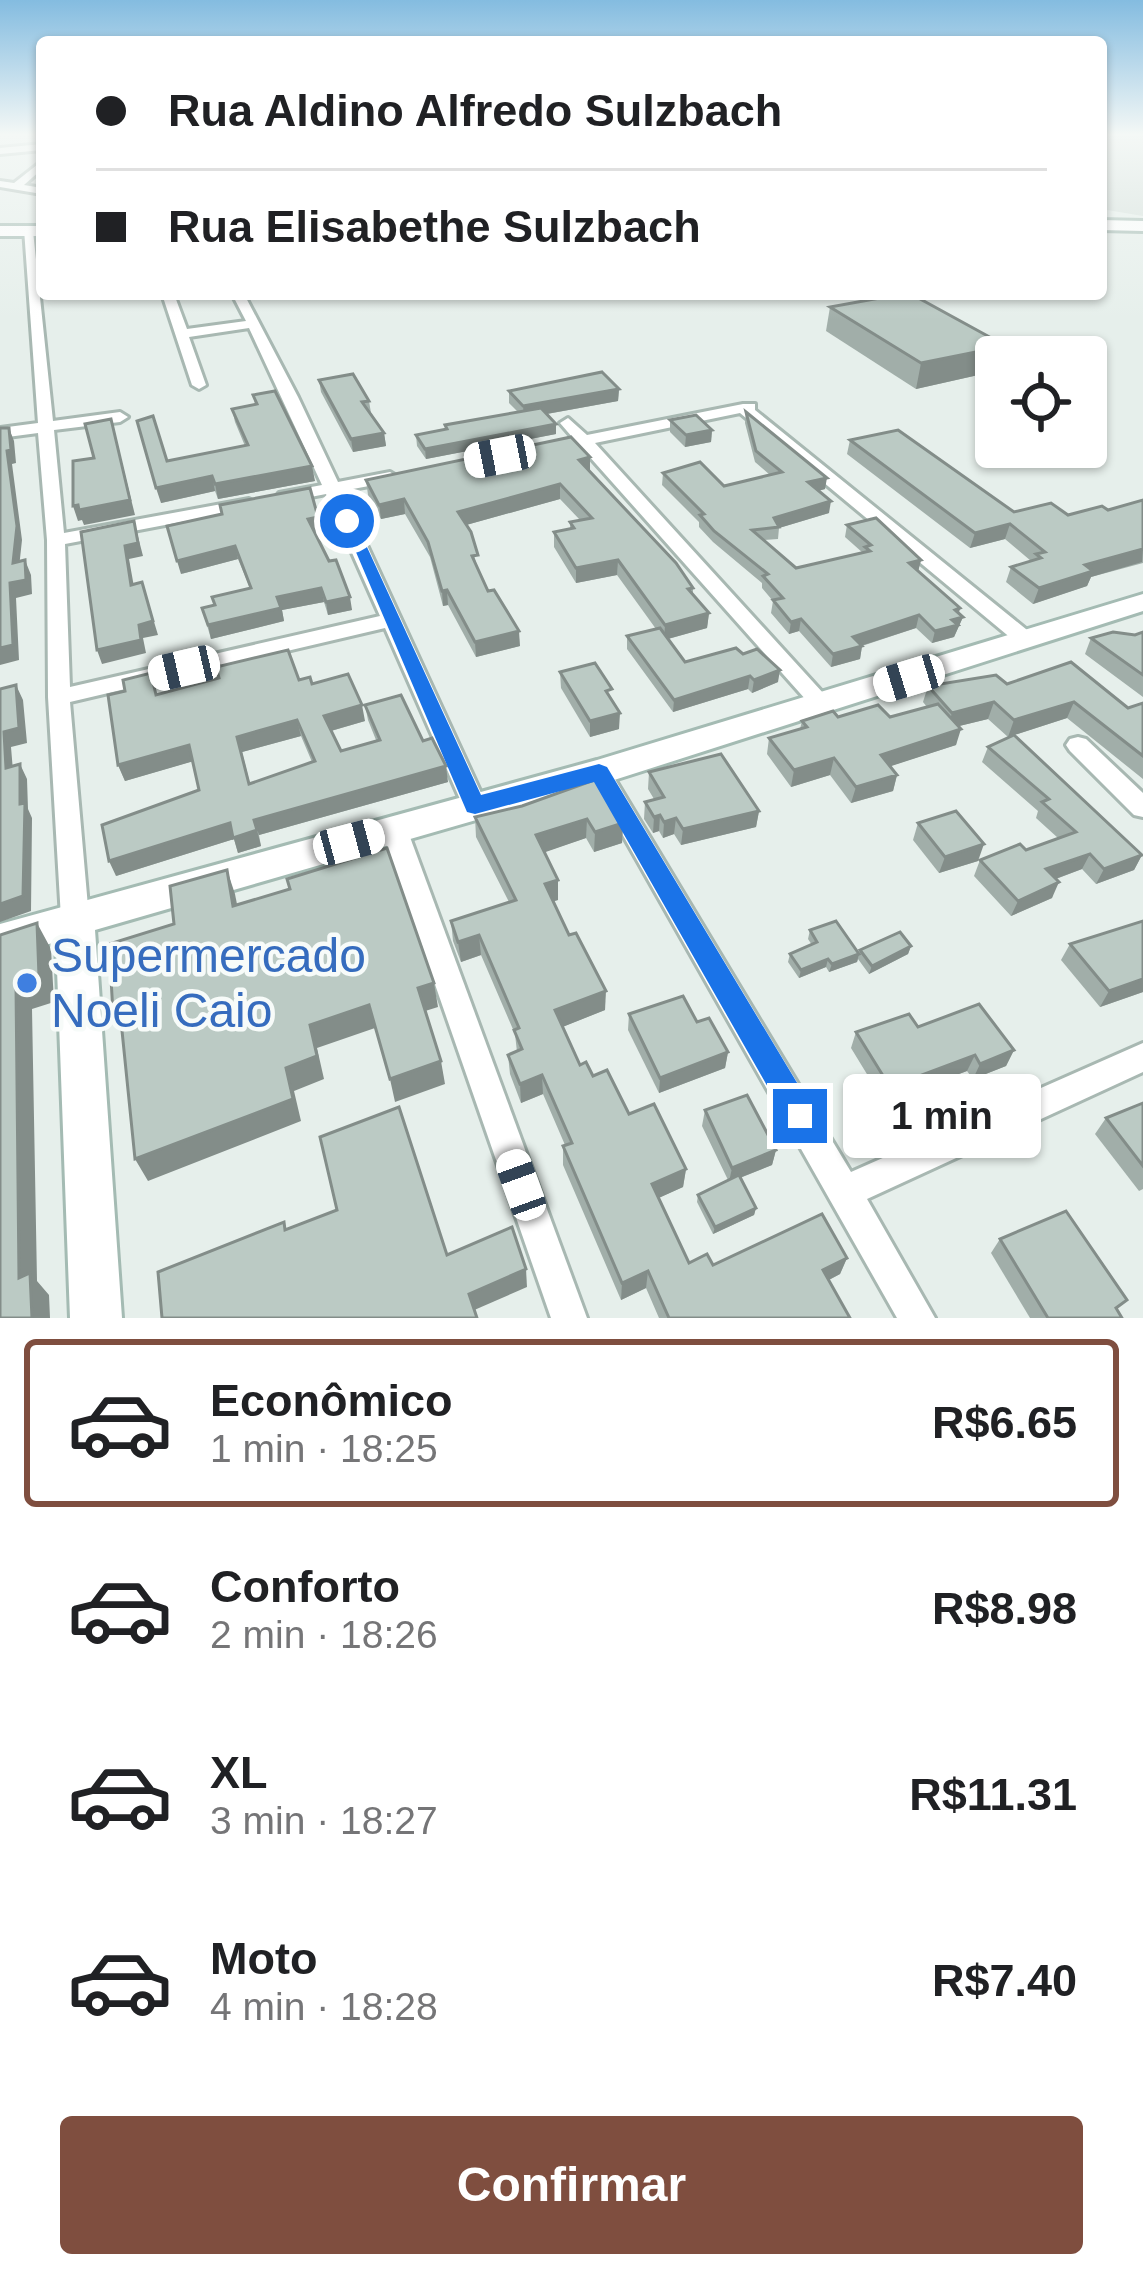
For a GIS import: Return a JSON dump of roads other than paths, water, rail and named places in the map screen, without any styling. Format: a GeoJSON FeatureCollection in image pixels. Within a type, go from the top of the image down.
{"type":"FeatureCollection","features":[{"type":"Feature","properties":{"kind":"street"},"geometry":{"type":"LineString","coordinates":[[1107,225],[1143,226]]}},
{"type":"Feature","properties":{"kind":"street"},"geometry":{"type":"LineString","coordinates":[[0,231],[35,230]]}},
{"type":"Feature","properties":{"kind":"street"},"geometry":{"type":"LineString","coordinates":[[38,300],[56,540],[59,698],[96,1318]]}},
{"type":"Feature","properties":{"kind":"street"},"geometry":{"type":"LineString","coordinates":[[170,300],[199,385]]}},
{"type":"Feature","properties":{"kind":"street"},"geometry":{"type":"LineString","coordinates":[[241,300],[332,488],[475,806]]}},
{"type":"Feature","properties":{"kind":"street"},"geometry":{"type":"LineString","coordinates":[[181,334],[253,324]]}},
{"type":"Feature","properties":{"kind":"street"},"geometry":{"type":"LineString","coordinates":[[538,449],[747,408],[1025,640]]}},
{"type":"Feature","properties":{"kind":"street"},"geometry":{"type":"LineString","coordinates":[[0,433],[120,417]]}},
{"type":"Feature","properties":{"kind":"street"},"geometry":{"type":"LineString","coordinates":[[568,422],[823,705]]}},
{"type":"Feature","properties":{"kind":"street"},"geometry":{"type":"LineString","coordinates":[[56,540],[401,475]]}},
{"type":"Feature","properties":{"kind":"street"},"geometry":{"type":"LineString","coordinates":[[0,941],[599,772],[1143,602]]}},
{"type":"Feature","properties":{"kind":"street"},"geometry":{"type":"LineString","coordinates":[[59,698],[391,620]]}},
{"type":"Feature","properties":{"kind":"street"},"geometry":{"type":"LineString","coordinates":[[1078,745],[1143,808]]}},
{"type":"Feature","properties":{"kind":"street"},"geometry":{"type":"LineString","coordinates":[[599,772],[917,1318]]}},
{"type":"Feature","properties":{"kind":"street"},"geometry":{"type":"LineString","coordinates":[[394,830],[568,1318]]}},
{"type":"Feature","properties":{"kind":"street"},"geometry":{"type":"LineString","coordinates":[[845,1192],[1143,1057]]}},
{"type":"Feature","properties":{"kind":"place","name":"Supermercado Noeli Caio"},"geometry":{"type":"Point","coordinates":[27,983]}}]}
